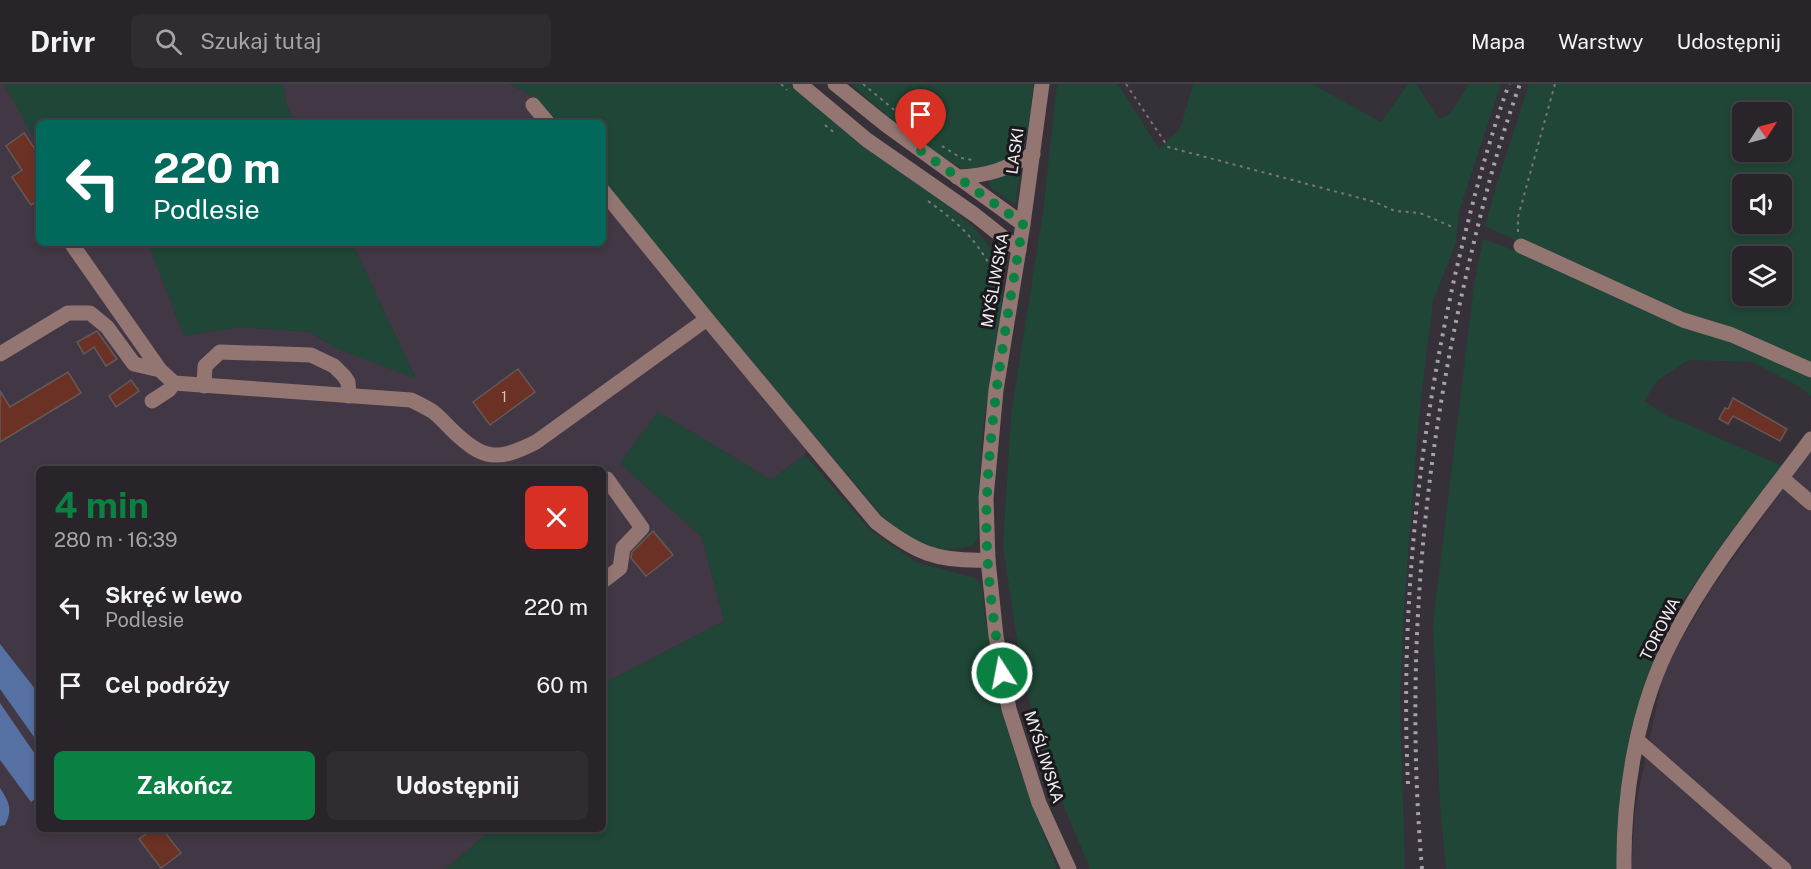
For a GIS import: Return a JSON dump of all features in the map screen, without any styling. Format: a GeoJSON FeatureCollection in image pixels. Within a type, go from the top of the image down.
{"type":"FeatureCollection","features":[{"type":"Feature","properties":{"kind":"street"},"geometry":{"type":"LineString","coordinates":[[835,84],[886,125],[1023,224]]}},
{"type":"Feature","properties":{"kind":"street","name":"LASKI"},"geometry":{"type":"LineString","coordinates":[[1023,224],[1042,84]]}},
{"type":"Feature","properties":{"kind":"street"},"geometry":{"type":"LineString","coordinates":[[794,87],[975,214],[1019,250]]}},
{"type":"Feature","properties":{"kind":"street"},"geometry":{"type":"LineString","coordinates":[[533,105],[546,120]]}},
{"type":"Feature","properties":{"kind":"street"},"geometry":{"type":"LineString","coordinates":[[957,177],[987,175],[1005,169],[1033,154]]}},
{"type":"Feature","properties":{"kind":"street"},"geometry":{"type":"LineString","coordinates":[[606,195],[876,522],[918,551],[960,561],[988,560]]}},
{"type":"Feature","properties":{"kind":"street"},"geometry":{"type":"LineString","coordinates":[[975,214],[984,211],[987,206],[986,196]]}},
{"type":"Feature","properties":{"kind":"street","name":"MYŚLIWSKA"},"geometry":{"type":"LineString","coordinates":[[1023,224],[991,433],[986,498],[988,560],[996,636],[1009,709],[1039,804],[1068,869]]}},
{"type":"Feature","properties":{"kind":"street"},"geometry":{"type":"LineString","coordinates":[[73,246],[160,370],[174,383],[411,400],[433,411],[469,447],[494,463],[536,442],[707,319]]}},
{"type":"Feature","properties":{"kind":"street"},"geometry":{"type":"LineString","coordinates":[[1521,246],[1683,320],[1732,335],[1811,370]]}},
{"type":"Feature","properties":{"kind":"street"},"geometry":{"type":"LineString","coordinates":[[0,354],[68,313],[90,314],[107,327],[134,364],[160,370]]}},
{"type":"Feature","properties":{"kind":"street"},"geometry":{"type":"LineString","coordinates":[[204,386],[205,366],[220,352],[311,355],[334,366],[344,376],[348,382],[349,396]]}},
{"type":"Feature","properties":{"kind":"street"},"geometry":{"type":"LineString","coordinates":[[152,401],[169,390],[174,383]]}},
{"type":"Feature","properties":{"kind":"street","name":"TOROWA"},"geometry":{"type":"LineString","coordinates":[[1624,869],[1623,839],[1626,796],[1645,708],[1659,669],[1677,631],[1708,578],[1811,439]]}},
{"type":"Feature","properties":{"kind":"street"},"geometry":{"type":"LineString","coordinates":[[1782,478],[1811,503]]}},
{"type":"Feature","properties":{"kind":"street"},"geometry":{"type":"LineString","coordinates":[[606,479],[642,528],[623,548],[620,568],[606,578]]}},
{"type":"Feature","properties":{"kind":"street"},"geometry":{"type":"LineString","coordinates":[[1638,741],[1784,869]]}},
{"type":"Feature","properties":{"kind":"path"},"geometry":{"type":"LineString","coordinates":[[781,84],[794,87]]}},
{"type":"Feature","properties":{"kind":"path"},"geometry":{"type":"LineString","coordinates":[[863,84],[922,133]]}},
{"type":"Feature","properties":{"kind":"path"},"geometry":{"type":"LineString","coordinates":[[1126,84],[1168,147],[1375,202],[1395,211],[1420,213],[1455,228]]}},
{"type":"Feature","properties":{"kind":"path"},"geometry":{"type":"LineString","coordinates":[[1521,246],[1518,217],[1556,84]]}},
{"type":"Feature","properties":{"kind":"path"},"geometry":{"type":"LineString","coordinates":[[823,123],[839,136]]}},
{"type":"Feature","properties":{"kind":"path"},"geometry":{"type":"LineString","coordinates":[[1008,150],[1021,137]]}},
{"type":"Feature","properties":{"kind":"path"},"geometry":{"type":"LineString","coordinates":[[941,146],[961,158],[973,161]]}},
{"type":"Feature","properties":{"kind":"path"},"geometry":{"type":"LineString","coordinates":[[925,199],[960,225],[979,246],[1009,306]]}},
{"type":"Feature","properties":{"kind":"shaded area"},"geometry":{"type":"Polygon","coordinates":[[[0,84],[4,84],[36,141],[36,246],[149,246],[184,336],[239,327],[310,332],[336,348],[415,377],[353,246],[606,246],[606,184],[809,429],[805,455],[771,480],[658,412],[620,463],[702,537],[724,621],[606,682],[606,466],[36,466],[36,832],[489,832],[446,869],[0,869],[0,84]]]}},
{"type":"Feature","properties":{"kind":"shaded area"},"geometry":{"type":"Polygon","coordinates":[[[283,84],[509,84],[535,97],[554,120],[294,120],[286,104],[283,84]]]}},
{"type":"Feature","properties":{"kind":"shaded area"},"geometry":{"type":"Polygon","coordinates":[[[1811,450],[1811,869],[1631,869],[1635,809],[1662,680],[1670,658],[1713,586],[1811,450]]]}},
{"type":"Feature","properties":{"kind":"green space"},"geometry":{"type":"Polygon","coordinates":[[[4,84],[283,84],[286,104],[294,120],[36,120],[36,142],[4,84]]]}},
{"type":"Feature","properties":{"kind":"green space"},"geometry":{"type":"Polygon","coordinates":[[[509,84],[790,84],[864,145],[951,208],[980,234],[998,265],[1002,281],[1002,301],[998,345],[983,428],[978,538],[972,546],[946,549],[924,545],[904,534],[883,517],[706,307],[606,184],[606,120],[554,120],[535,97],[509,84]]]}},
{"type":"Feature","properties":{"kind":"green space"},"geometry":{"type":"Polygon","coordinates":[[[851,84],[1034,84],[1027,135],[1021,149],[1007,161],[979,170],[961,168],[907,133],[851,84]]]}},
{"type":"Feature","properties":{"kind":"green space"},"geometry":{"type":"Polygon","coordinates":[[[1057,84],[1118,84],[1159,149],[1180,129],[1193,84],[1312,84],[1381,122],[1408,84],[1416,84],[1439,119],[1450,114],[1469,84],[1501,84],[1459,212],[1456,243],[1433,301],[1419,416],[1404,607],[1400,701],[1405,869],[1090,869],[1046,763],[1022,674],[1003,546],[1011,415],[1043,212],[1057,84]]]}},
{"type":"Feature","properties":{"kind":"green space"},"geometry":{"type":"Polygon","coordinates":[[[1529,84],[1811,84],[1811,367],[1643,299],[1485,226],[1529,84]]]}},
{"type":"Feature","properties":{"kind":"green space"},"geometry":{"type":"Polygon","coordinates":[[[1022,167],[1015,205],[989,186],[989,180],[1022,167]]]}},
{"type":"Feature","properties":{"kind":"green space"},"geometry":{"type":"Polygon","coordinates":[[[1483,239],[1545,261],[1811,374],[1811,396],[1796,385],[1752,362],[1689,360],[1658,380],[1644,401],[1666,415],[1782,466],[1694,584],[1666,633],[1652,665],[1631,731],[1625,765],[1620,799],[1617,869],[1446,869],[1440,807],[1433,623],[1474,285],[1483,239]]]}},
{"type":"Feature","properties":{"kind":"green space"},"geometry":{"type":"Polygon","coordinates":[[[149,246],[353,246],[416,379],[336,348],[310,332],[239,327],[184,336],[149,246]]]}},
{"type":"Feature","properties":{"kind":"green space"},"geometry":{"type":"Polygon","coordinates":[[[658,412],[771,480],[805,455],[870,530],[916,562],[975,578],[982,587],[999,694],[1018,765],[1057,869],[446,869],[489,832],[606,832],[606,682],[724,621],[702,537],[620,463],[658,412]]]}},
{"type":"Feature","properties":{"kind":"water"},"geometry":{"type":"Polygon","coordinates":[[[0,644],[36,690],[36,740],[0,689],[0,644]]]}},
{"type":"Feature","properties":{"kind":"water"},"geometry":{"type":"Polygon","coordinates":[[[0,703],[36,756],[36,798],[31,802],[0,760],[0,703]]]}},
{"type":"Feature","properties":{"kind":"water"},"geometry":{"type":"Polygon","coordinates":[[[0,788],[8,802],[9,810],[5,825],[0,826],[0,788]]]}},
{"type":"Feature","properties":{"kind":"building"},"geometry":{"type":"Polygon","coordinates":[[[24,133],[36,151],[36,202],[31,205],[12,177],[22,170],[6,146],[24,133]]]}},
{"type":"Feature","properties":{"kind":"building"},"geometry":{"type":"Polygon","coordinates":[[[97,331],[117,359],[106,366],[94,347],[84,354],[77,342],[97,331]]]}},
{"type":"Feature","properties":{"kind":"building"},"geometry":{"type":"Polygon","coordinates":[[[518,369],[535,392],[490,425],[473,402],[518,369]]]}},
{"type":"Feature","properties":{"kind":"building"},"geometry":{"type":"Polygon","coordinates":[[[68,372],[81,393],[0,442],[0,391],[10,407],[68,372]]]}},
{"type":"Feature","properties":{"kind":"building"},"geometry":{"type":"Polygon","coordinates":[[[131,380],[139,391],[116,407],[109,396],[131,380]]]}},
{"type":"Feature","properties":{"kind":"building"},"geometry":{"type":"Polygon","coordinates":[[[1733,398],[1787,429],[1780,441],[1733,416],[1728,424],[1719,419],[1725,408],[1728,409],[1733,398]]]}},
{"type":"Feature","properties":{"kind":"building"},"geometry":{"type":"Polygon","coordinates":[[[653,531],[673,555],[646,576],[631,558],[632,552],[653,531]]]}},
{"type":"Feature","properties":{"kind":"building"},"geometry":{"type":"Polygon","coordinates":[[[149,832],[165,832],[181,853],[161,868],[139,839],[149,832]]]}},
{"type":"Feature","properties":{"kind":"railway"},"geometry":{"type":"LineString","coordinates":[[1408,784],[1406,719],[1410,590],[1415,526],[1431,398],[1456,271],[1480,177],[1509,84]]}},
{"type":"Feature","properties":{"kind":"railway"},"geometry":{"type":"LineString","coordinates":[[1422,869],[1415,720],[1421,571],[1428,497],[1450,349],[1466,276],[1490,179],[1520,84]]}},
{"type":"Feature","properties":{"kind":"route"},"geometry":{"type":"LineString","coordinates":[[921,151],[1023,224],[996,390],[986,498],[988,560],[1002,673]]}}]}
